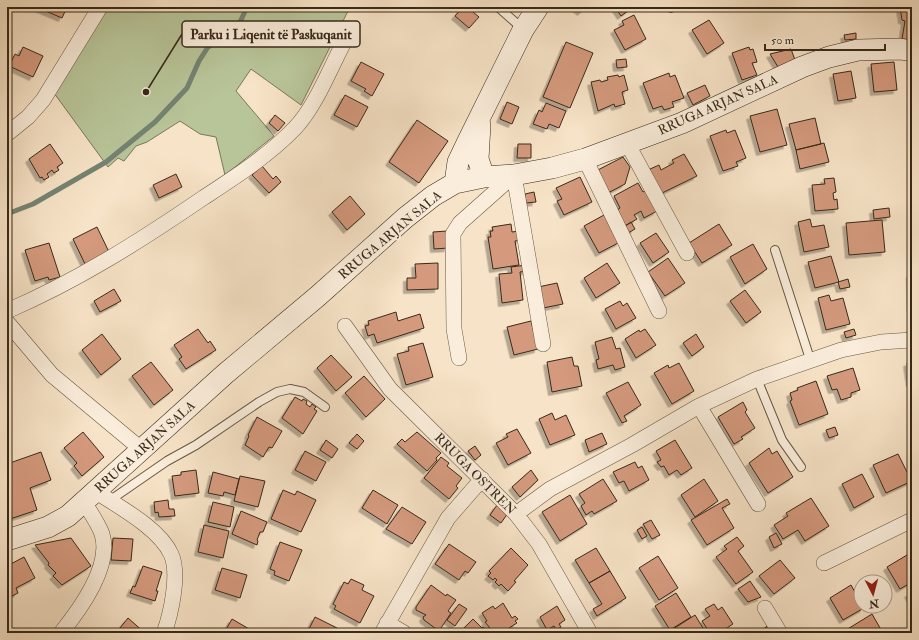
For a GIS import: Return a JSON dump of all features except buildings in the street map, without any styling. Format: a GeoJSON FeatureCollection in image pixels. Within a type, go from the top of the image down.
{"type":"FeatureCollection","features":[{"type":"Feature","properties":{"kind":"street"},"geometry":{"type":"LineString","coordinates":[[7,134],[28,117],[43,100],[100,7]]}},
{"type":"Feature","properties":{"kind":"street"},"geometry":{"type":"LineString","coordinates":[[455,183],[458,162],[523,30],[538,7]]}},
{"type":"Feature","properties":{"kind":"street"},"geometry":{"type":"LineString","coordinates":[[7,311],[49,293],[100,264],[246,169],[275,146],[296,127],[313,102],[343,44]]}},
{"type":"Feature","properties":{"kind":"street","name":"RRUGA ARJAN SALA"},"geometry":{"type":"LineString","coordinates":[[7,540],[48,527],[96,498],[141,449],[225,374],[318,296],[405,218],[433,196],[455,183],[484,177],[514,175],[552,168],[585,159],[682,123],[802,67],[829,57],[858,50],[894,49],[912,51]]}},
{"type":"Feature","properties":{"kind":"street"},"geometry":{"type":"LineString","coordinates":[[482,114],[478,140],[478,160],[484,177]]}},
{"type":"Feature","properties":{"kind":"street"},"geometry":{"type":"LineString","coordinates":[[627,143],[687,253]]}},
{"type":"Feature","properties":{"kind":"street"},"geometry":{"type":"LineString","coordinates":[[585,159],[659,311]]}},
{"type":"Feature","properties":{"kind":"street"},"geometry":{"type":"LineString","coordinates":[[514,175],[543,344]]}},
{"type":"Feature","properties":{"kind":"street"},"geometry":{"type":"LineString","coordinates":[[458,358],[454,329],[453,234],[460,223],[514,175]]}},
{"type":"Feature","properties":{"kind":"street"},"geometry":{"type":"LineString","coordinates":[[7,322],[52,375],[141,449]]}},
{"type":"Feature","properties":{"kind":"street","name":"RRUGA OSTREN"},"geometry":{"type":"LineString","coordinates":[[345,326],[390,389],[516,514],[539,544],[590,633]]}},
{"type":"Feature","properties":{"kind":"street"},"geometry":{"type":"LineString","coordinates":[[516,514],[550,489],[632,445],[699,406],[757,378],[810,359],[842,350],[869,344],[912,340]]}},
{"type":"Feature","properties":{"kind":"street"},"geometry":{"type":"LineString","coordinates":[[699,406],[758,504]]}},
{"type":"Feature","properties":{"kind":"street"},"geometry":{"type":"LineString","coordinates":[[404,633],[384,628],[448,518],[482,480]]}},
{"type":"Feature","properties":{"kind":"street"},"geometry":{"type":"LineString","coordinates":[[61,633],[88,593],[101,566],[104,555],[96,498]]}},
{"type":"Feature","properties":{"kind":"street"},"geometry":{"type":"LineString","coordinates":[[96,498],[155,533],[172,555],[175,568],[172,603],[164,633]]}},
{"type":"Feature","properties":{"kind":"street"},"geometry":{"type":"LineString","coordinates":[[824,563],[911,523]]}},
{"type":"Feature","properties":{"kind":"street"},"geometry":{"type":"LineString","coordinates":[[765,608],[780,633]]}},
{"type":"Feature","properties":{"kind":"lane"},"geometry":{"type":"LineString","coordinates":[[498,7],[523,30]]}},
{"type":"Feature","properties":{"kind":"lane"},"geometry":{"type":"LineString","coordinates":[[775,250],[810,359]]}},
{"type":"Feature","properties":{"kind":"lane"},"geometry":{"type":"LineString","coordinates":[[757,378],[782,440],[801,467]]}},
{"type":"Feature","properties":{"kind":"lane"},"geometry":{"type":"LineString","coordinates":[[96,498],[196,445],[259,402],[277,392],[290,389],[304,392],[324,407]]}},
{"type":"Feature","properties":{"kind":"green space"},"geometry":{"type":"Polygon","coordinates":[[[107,7],[350,7],[301,105],[251,69],[236,91],[274,136],[225,175],[216,137],[200,134],[180,121],[147,142],[136,146],[124,161],[118,158],[108,167],[54,93],[107,7]]]}},
{"type":"Feature","properties":{"kind":"waterway"},"geometry":{"type":"LineString","coordinates":[[7,214],[33,204],[106,162],[155,122],[187,88],[199,61],[208,47],[235,33],[247,7]]}},
{"type":"Feature","properties":{"kind":"place","name":"Parku i Liqenit të Paskuqanit"},"geometry":{"type":"Point","coordinates":[146,92]}}]}
